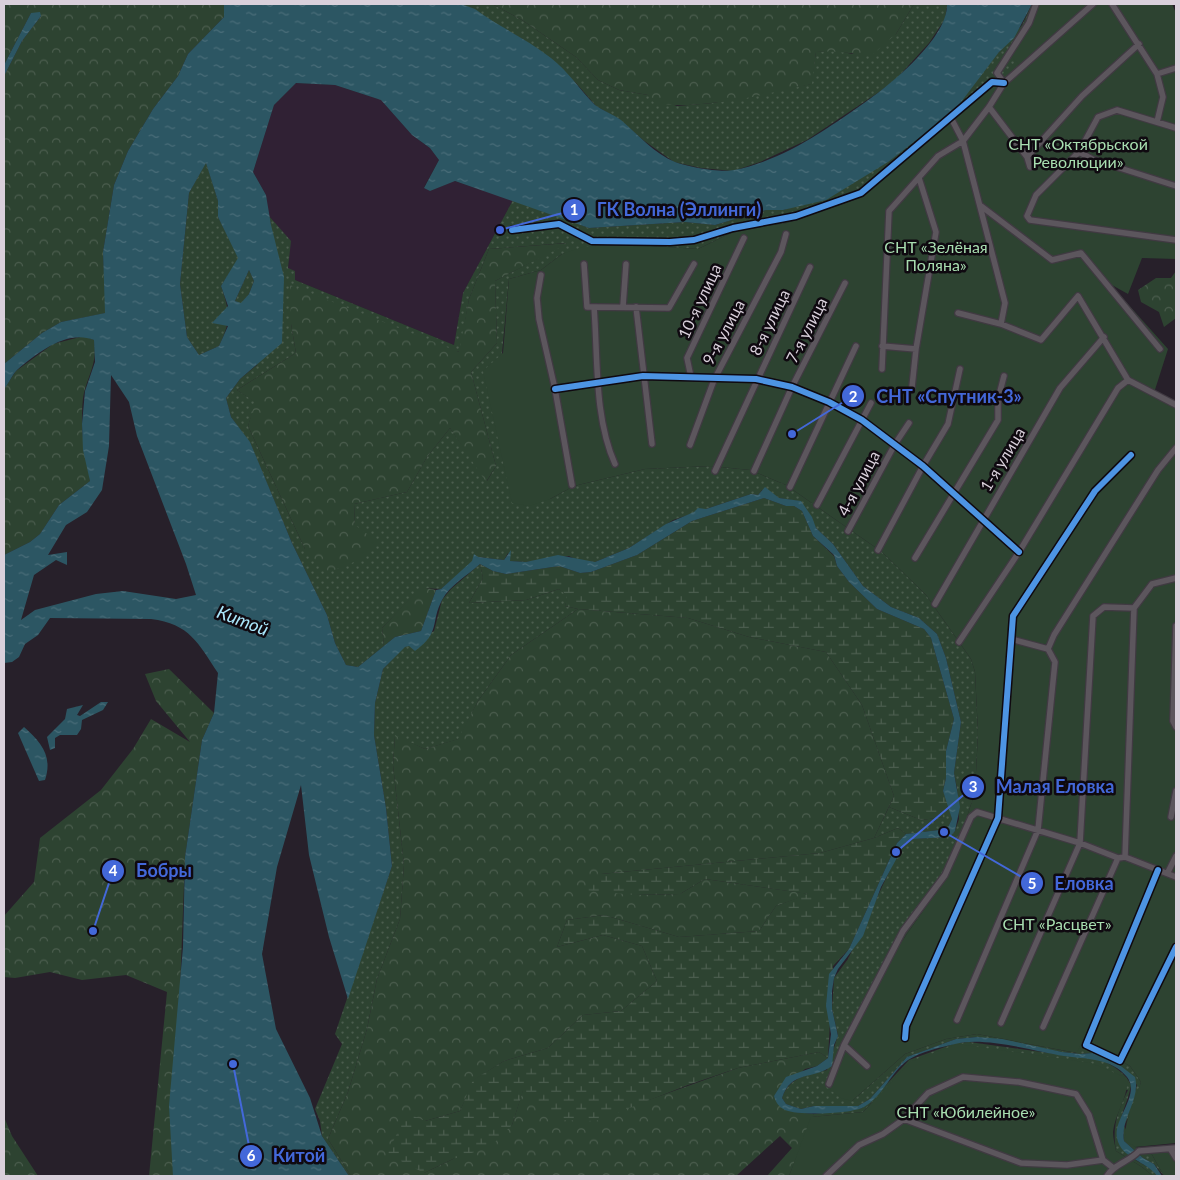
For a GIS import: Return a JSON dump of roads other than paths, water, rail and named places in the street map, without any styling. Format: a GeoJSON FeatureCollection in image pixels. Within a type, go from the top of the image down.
{"type":"FeatureCollection","features":[{"type":"Feature","properties":{"kind":"street"},"geometry":{"type":"LineString","coordinates":[[1004,83],[997,73],[1030,23],[1036,4]]}},
{"type":"Feature","properties":{"kind":"street"},"geometry":{"type":"LineString","coordinates":[[882,369],[889,211],[938,156],[963,141],[989,107],[1004,83],[1093,4]]}},
{"type":"Feature","properties":{"kind":"street"},"geometry":{"type":"LineString","coordinates":[[1112,4],[1157,74],[1163,97],[1157,122]]}},
{"type":"Feature","properties":{"kind":"street"},"geometry":{"type":"LineString","coordinates":[[1027,158],[1082,96],[1139,44]]}},
{"type":"Feature","properties":{"kind":"street"},"geometry":{"type":"LineString","coordinates":[[1157,74],[1176,68]]}},
{"type":"Feature","properties":{"kind":"street"},"geometry":{"type":"LineString","coordinates":[[512,230],[559,224],[592,241],[670,242],[694,240],[734,228],[796,216],[861,193],[992,82],[1004,83]]}},
{"type":"Feature","properties":{"kind":"street"},"geometry":{"type":"LineString","coordinates":[[989,107],[1027,158],[1030,167]]}},
{"type":"Feature","properties":{"kind":"street"},"geometry":{"type":"LineString","coordinates":[[1176,128],[1117,110],[1107,112],[1098,117],[1079,152],[1036,196],[1027,216],[1030,220],[1176,240]]}},
{"type":"Feature","properties":{"kind":"street"},"geometry":{"type":"LineString","coordinates":[[951,118],[963,141],[1005,303],[1001,324]]}},
{"type":"Feature","properties":{"kind":"street"},"geometry":{"type":"LineString","coordinates":[[1079,152],[1092,159],[1176,186]]}},
{"type":"Feature","properties":{"kind":"street"},"geometry":{"type":"LineString","coordinates":[[912,387],[916,349],[936,232],[919,178]]}},
{"type":"Feature","properties":{"kind":"street"},"geometry":{"type":"LineString","coordinates":[[980,206],[1052,260],[1081,253],[1160,349]]}},
{"type":"Feature","properties":{"kind":"street","name":"9-я улица"},"geometry":{"type":"LineString","coordinates":[[690,445],[714,380],[781,252],[786,234]]}},
{"type":"Feature","properties":{"kind":"street","name":"10-я улица"},"geometry":{"type":"LineString","coordinates":[[691,377],[687,358],[744,238]]}},
{"type":"Feature","properties":{"kind":"street"},"geometry":{"type":"LineString","coordinates":[[584,264],[587,308],[623,306],[669,308],[694,264]]}},
{"type":"Feature","properties":{"kind":"street"},"geometry":{"type":"LineString","coordinates":[[623,306],[626,264]]}},
{"type":"Feature","properties":{"kind":"street","name":"8-я улица"},"geometry":{"type":"LineString","coordinates":[[715,471],[810,266]]}},
{"type":"Feature","properties":{"kind":"street"},"geometry":{"type":"LineString","coordinates":[[541,275],[537,298],[539,319],[555,390],[572,485]]}},
{"type":"Feature","properties":{"kind":"street","name":"7-я улица"},"geometry":{"type":"LineString","coordinates":[[754,471],[792,387],[844,283]]}},
{"type":"Feature","properties":{"kind":"street"},"geometry":{"type":"LineString","coordinates":[[958,313],[1001,324],[1041,340],[1078,296],[1128,380],[1176,405]]}},
{"type":"Feature","properties":{"kind":"street"},"geometry":{"type":"LineString","coordinates":[[594,307],[599,384],[606,444],[615,464]]}},
{"type":"Feature","properties":{"kind":"street"},"geometry":{"type":"LineString","coordinates":[[636,307],[652,444]]}},
{"type":"Feature","properties":{"kind":"street","name":"1-я улица"},"geometry":{"type":"LineString","coordinates":[[936,604],[983,518],[1060,388],[1104,337]]}},
{"type":"Feature","properties":{"kind":"street"},"geometry":{"type":"LineString","coordinates":[[790,487],[856,346]]}},
{"type":"Feature","properties":{"kind":"street"},"geometry":{"type":"LineString","coordinates":[[882,346],[916,349]]}},
{"type":"Feature","properties":{"kind":"street"},"geometry":{"type":"LineString","coordinates":[[878,550],[948,424],[960,369]]}},
{"type":"Feature","properties":{"kind":"street"},"geometry":{"type":"LineString","coordinates":[[555,390],[643,376],[691,377],[714,380],[756,379],[792,387],[829,402],[862,420],[923,466],[1019,552]]}},
{"type":"Feature","properties":{"kind":"street"},"geometry":{"type":"LineString","coordinates":[[915,558],[998,420],[998,399],[1004,376]]}},
{"type":"Feature","properties":{"kind":"street"},"geometry":{"type":"LineString","coordinates":[[959,642],[1019,552],[1118,388],[1128,380]]}},
{"type":"Feature","properties":{"kind":"street"},"geometry":{"type":"LineString","coordinates":[[817,505],[871,403]]}},
{"type":"Feature","properties":{"kind":"street","name":"4-я улица"},"geometry":{"type":"LineString","coordinates":[[848,531],[895,444],[909,423]]}},
{"type":"Feature","properties":{"kind":"street"},"geometry":{"type":"LineString","coordinates":[[958,1020],[1038,830],[1054,662],[1048,649],[1054,635],[1158,470],[1176,448]]}},
{"type":"Feature","properties":{"kind":"street"},"geometry":{"type":"LineString","coordinates":[[905,1038],[906,1026],[998,818],[1013,616],[1095,491],[1131,455]]}},
{"type":"Feature","properties":{"kind":"street"},"geometry":{"type":"LineString","coordinates":[[1125,857],[1134,608],[1152,584],[1176,578]]}},
{"type":"Feature","properties":{"kind":"street"},"geometry":{"type":"LineString","coordinates":[[1001,1023],[1080,843],[1093,616],[1104,607],[1134,608]]}},
{"type":"Feature","properties":{"kind":"street"},"geometry":{"type":"LineString","coordinates":[[1176,626],[1174,722],[1176,727]]}},
{"type":"Feature","properties":{"kind":"street"},"geometry":{"type":"LineString","coordinates":[[1011,639],[1048,649]]}},
{"type":"Feature","properties":{"kind":"street"},"geometry":{"type":"LineString","coordinates":[[1171,817],[1176,791]]}},
{"type":"Feature","properties":{"kind":"street"},"geometry":{"type":"LineString","coordinates":[[829,1084],[844,1045],[903,931],[945,875],[971,817],[977,812],[1080,843],[1118,858],[1125,857],[1168,872],[1176,877]]}},
{"type":"Feature","properties":{"kind":"street"},"geometry":{"type":"LineString","coordinates":[[1168,872],[1176,856]]}},
{"type":"Feature","properties":{"kind":"street"},"geometry":{"type":"LineString","coordinates":[[1043,1027],[1118,858]]}},
{"type":"Feature","properties":{"kind":"street"},"geometry":{"type":"LineString","coordinates":[[1158,870],[1086,1045],[1120,1061],[1176,947]]}},
{"type":"Feature","properties":{"kind":"street"},"geometry":{"type":"LineString","coordinates":[[844,1045],[867,1066]]}},
{"type":"Feature","properties":{"kind":"street"},"geometry":{"type":"LineString","coordinates":[[826,1176],[859,1145],[883,1134],[904,1120],[928,1093],[963,1077],[1019,1082],[1076,1094],[1089,1115],[1103,1160],[1112,1168]]}},
{"type":"Feature","properties":{"kind":"street"},"geometry":{"type":"LineString","coordinates":[[904,1120],[1021,1163],[1067,1165],[1103,1160]]}},
{"type":"Feature","properties":{"kind":"street"},"geometry":{"type":"LineString","coordinates":[[1107,1176],[1112,1168],[1130,1161],[1139,1151],[1174,1149],[1176,1158]]}},
{"type":"Feature","properties":{"kind":"water","name":"Китой"},"geometry":{"type":"Polygon","coordinates":[[[224,4],[461,4],[475,9],[551,58],[595,105],[621,120],[660,154],[688,166],[728,171],[771,159],[806,141],[881,90],[906,69],[930,43],[939,30],[945,16],[947,4],[1032,4],[1014,38],[999,52],[955,110],[888,162],[826,200],[783,210],[766,210],[715,225],[685,222],[589,228],[455,181],[430,191],[424,188],[439,160],[430,148],[412,135],[381,100],[335,85],[296,83],[274,105],[253,172],[266,195],[271,225],[284,277],[282,343],[240,379],[226,398],[231,417],[250,442],[292,543],[327,615],[335,643],[346,665],[358,667],[395,637],[421,631],[436,590],[441,589],[472,561],[474,554],[478,557],[504,560],[511,550],[510,561],[526,562],[558,555],[595,562],[629,548],[666,524],[694,512],[698,508],[706,509],[751,494],[758,495],[765,487],[779,498],[801,501],[812,517],[816,528],[833,544],[863,586],[891,607],[919,618],[937,634],[946,658],[961,722],[954,773],[960,807],[955,831],[950,837],[912,839],[905,843],[881,887],[863,936],[838,969],[834,978],[832,1009],[838,1036],[834,1045],[832,1066],[797,1079],[786,1089],[782,1098],[786,1104],[801,1109],[814,1106],[858,1106],[870,1099],[907,1057],[956,1039],[977,1037],[1002,1039],[1062,1052],[1093,1053],[1113,1060],[1135,1077],[1135,1093],[1125,1125],[1124,1141],[1143,1158],[1154,1164],[1162,1176],[1157,1176],[1119,1145],[1117,1131],[1129,1099],[1130,1084],[1127,1077],[1121,1071],[1098,1060],[1064,1056],[994,1043],[966,1042],[931,1050],[908,1060],[876,1097],[864,1107],[837,1113],[813,1114],[785,1110],[777,1103],[774,1096],[786,1077],[817,1066],[828,1058],[831,1034],[826,1006],[829,974],[849,949],[897,843],[906,834],[947,829],[952,819],[943,791],[946,778],[946,751],[954,719],[931,638],[924,629],[877,609],[849,582],[837,566],[834,555],[813,536],[802,511],[794,506],[786,506],[764,498],[692,521],[637,555],[591,572],[580,573],[559,566],[506,574],[493,571],[480,564],[459,580],[445,595],[438,608],[432,633],[423,644],[415,651],[409,646],[405,647],[383,669],[375,703],[374,735],[386,808],[392,866],[348,999],[329,937],[309,855],[301,785],[277,867],[262,954],[276,1029],[310,1098],[322,1136],[349,1176],[173,1176],[169,1106],[183,947],[185,857],[202,740],[214,713],[218,673],[198,644],[184,630],[175,625],[151,619],[50,618],[38,635],[25,644],[19,657],[12,662],[4,663],[4,555],[30,542],[40,534],[59,505],[90,481],[83,450],[82,424],[85,391],[95,362],[94,340],[84,337],[73,338],[53,344],[17,370],[4,389],[4,364],[42,333],[61,322],[105,313],[103,252],[114,185],[128,151],[153,109],[178,76],[188,54],[224,17],[224,4]],[[206,163],[189,193],[180,284],[187,337],[199,355],[219,346],[228,326],[212,323],[228,306],[221,286],[238,258],[218,217],[218,201],[206,163]],[[249,270],[235,301],[241,303],[249,294],[254,281],[249,270]],[[111,375],[109,446],[102,490],[87,512],[66,525],[48,555],[67,552],[67,565],[56,560],[34,575],[21,620],[35,610],[96,594],[123,591],[176,599],[196,595],[137,436],[129,402],[111,375]]]}},
{"type":"Feature","properties":{"kind":"water"},"geometry":{"type":"Polygon","coordinates":[[[40,12],[41,16],[22,41],[4,76],[4,65],[31,13],[40,12]]]}},
{"type":"Feature","properties":{"kind":"water"},"geometry":{"type":"Polygon","coordinates":[[[101,702],[108,702],[103,710],[82,720],[81,729],[77,735],[60,735],[55,738],[55,748],[50,750],[47,737],[65,719],[67,709],[83,705],[77,715],[80,716],[101,702]]]}},
{"type":"Feature","properties":{"kind":"water"},"geometry":{"type":"Polygon","coordinates":[[[24,727],[36,738],[44,750],[47,764],[45,780],[39,781],[18,733],[24,727]]]}},
{"type":"Feature","properties":{"kind":"place","name":"ГК Волна (Эллинги)"},"geometry":{"type":"Point","coordinates":[500,230]}},
{"type":"Feature","properties":{"kind":"place","name":"СНТ «Спутник-3»"},"geometry":{"type":"Point","coordinates":[792,434]}},
{"type":"Feature","properties":{"kind":"place","name":"Еловка"},"geometry":{"type":"Point","coordinates":[944,832]}},
{"type":"Feature","properties":{"kind":"place","name":"Малая Еловка"},"geometry":{"type":"Point","coordinates":[896,852]}},
{"type":"Feature","properties":{"kind":"place","name":"Бобры"},"geometry":{"type":"Point","coordinates":[93,931]}},
{"type":"Feature","properties":{"kind":"place","name":"Китой"},"geometry":{"type":"Point","coordinates":[233,1064]}},
{"type":"Feature","properties":{"kind":"park label","name":"СНТ «Октябрьской Революции»"},"geometry":{"type":"Point","coordinates":[1078,152]}},
{"type":"Feature","properties":{"kind":"park label","name":"СНТ «Зелёная Поляна»"},"geometry":{"type":"Point","coordinates":[936,255]}},
{"type":"Feature","properties":{"kind":"park label","name":"СНТ «Расцвет»"},"geometry":{"type":"Point","coordinates":[1057,923]}},
{"type":"Feature","properties":{"kind":"park label","name":"СНТ «Юбилейное»"},"geometry":{"type":"Point","coordinates":[966,1111]}}]}
